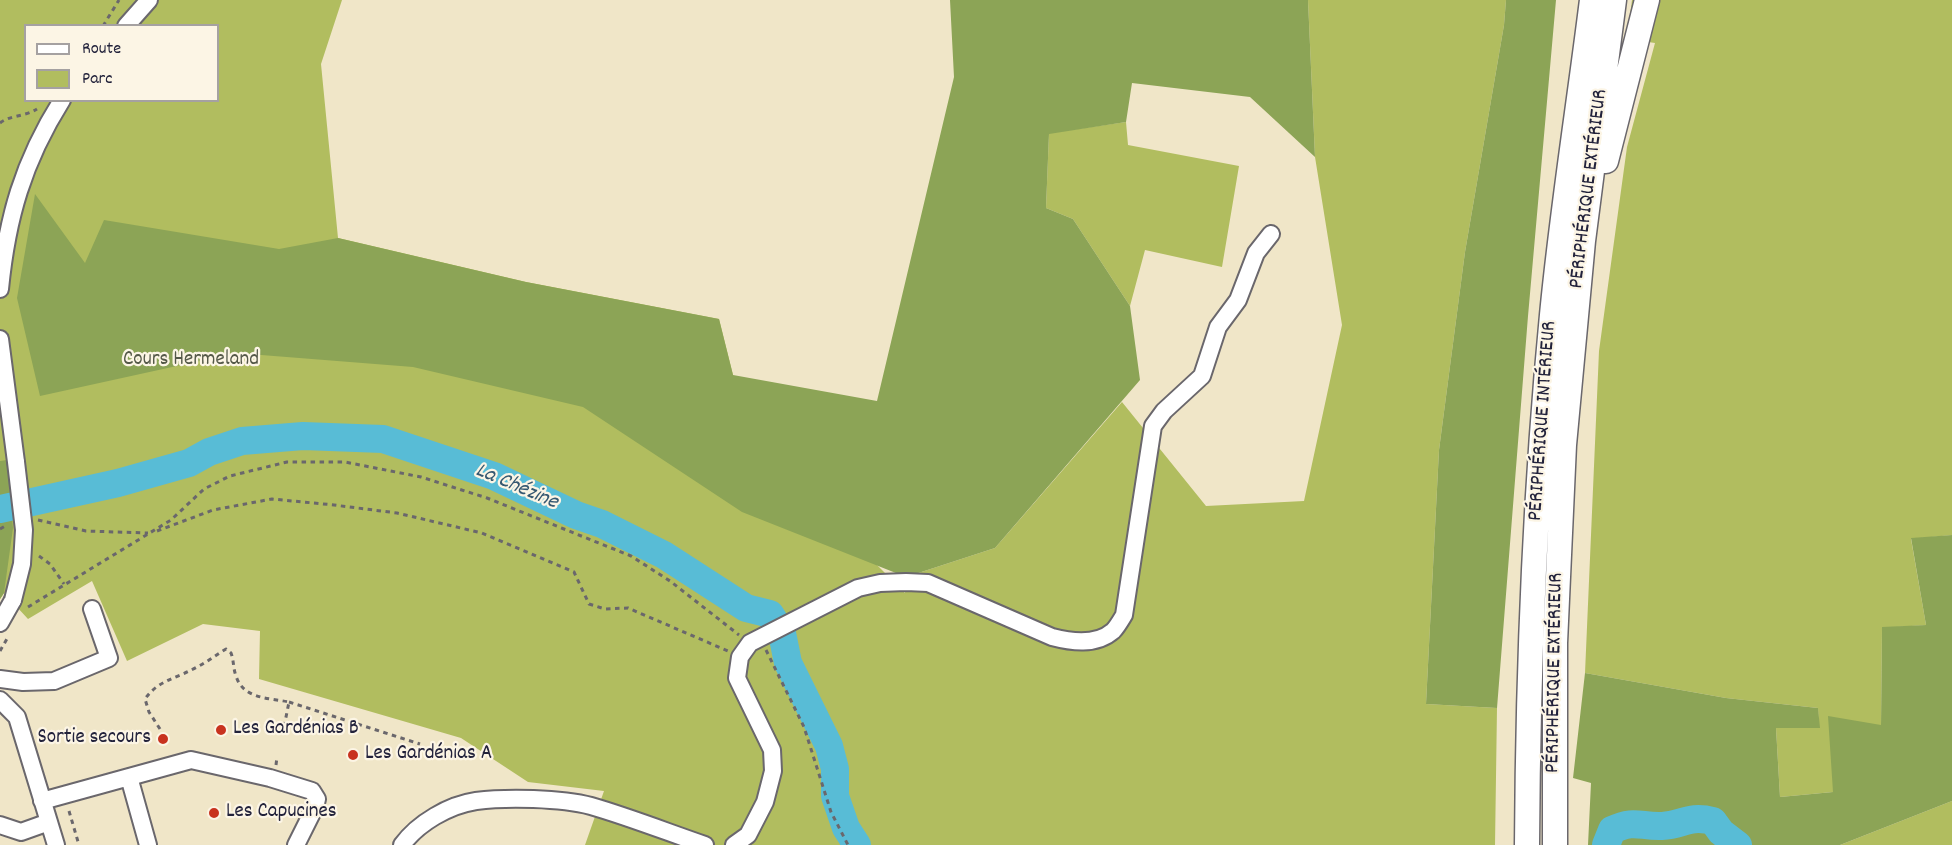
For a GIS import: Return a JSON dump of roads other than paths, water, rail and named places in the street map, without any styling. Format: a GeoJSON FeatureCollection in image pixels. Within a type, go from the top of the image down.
{"type":"FeatureCollection","features":[{"type":"Feature","properties":{"kind":"highway","name":"PÉRIPHÉRIQUE INTÉRIEUR"},"geometry":{"type":"LineString","coordinates":[[1527,845],[1533,575],[1548,357],[1561,232],[1592,0]]}},
{"type":"Feature","properties":{"kind":"highway","name":"PÉRIPHÉRIQUE EXTÉRIEUR"},"geometry":{"type":"LineString","coordinates":[[1555,845],[1555,643],[1561,490],[1572,343],[1614,0]]}},
{"type":"Feature","properties":{"kind":"highway"},"geometry":{"type":"LineString","coordinates":[[1591,174],[1606,163],[1647,0]]}},
{"type":"Feature","properties":{"kind":"street"},"geometry":{"type":"LineString","coordinates":[[128,24],[149,0]]}},
{"type":"Feature","properties":{"kind":"street"},"geometry":{"type":"LineString","coordinates":[[0,289],[12,213],[24,175],[61,102]]}},
{"type":"Feature","properties":{"kind":"street"},"geometry":{"type":"LineString","coordinates":[[734,845],[748,835],[765,802],[773,771],[772,750],[737,678],[740,657],[755,640],[858,588],[880,583],[906,582],[928,583],[1052,637],[1070,642],[1092,641],[1112,632],[1124,615],[1154,426],[1164,411],[1202,376],[1218,327],[1238,300],[1256,253],[1271,234]]}},
{"type":"Feature","properties":{"kind":"street"},"geometry":{"type":"LineString","coordinates":[[0,339],[3,395],[16,462],[24,530],[18,605],[6,627]]}},
{"type":"Feature","properties":{"kind":"street"},"geometry":{"type":"LineString","coordinates":[[0,679],[23,682],[54,681],[109,658],[92,609]]}},
{"type":"Feature","properties":{"kind":"street"},"geometry":{"type":"LineString","coordinates":[[0,700],[17,717],[56,845]]}},
{"type":"Feature","properties":{"kind":"street"},"geometry":{"type":"LineString","coordinates":[[42,801],[191,760],[270,778],[312,791],[317,799],[315,807],[296,845]]}},
{"type":"Feature","properties":{"kind":"street"},"geometry":{"type":"LineString","coordinates":[[129,777],[148,845]]}},
{"type":"Feature","properties":{"kind":"street"},"geometry":{"type":"LineString","coordinates":[[402,845],[411,833],[446,810],[475,801],[543,799],[589,806],[705,845]]}},
{"type":"Feature","properties":{"kind":"street"},"geometry":{"type":"LineString","coordinates":[[0,825],[23,838],[49,822]]}},
{"type":"Feature","properties":{"kind":"waterway","name":"La Chézine"},"geometry":{"type":"LineString","coordinates":[[0,509],[118,483],[189,463],[209,452],[242,441],[303,436],[383,439],[494,476],[576,515],[602,524],[664,555],[746,608],[770,614],[782,633],[788,663],[829,746],[835,769],[835,796],[846,828],[857,845]]}},
{"type":"Feature","properties":{"kind":"waterway","name":"La Chézine"},"geometry":{"type":"LineString","coordinates":[[1606,845],[1612,830],[1626,825],[1662,826],[1697,819],[1713,821],[1721,832],[1738,845]]}},
{"type":"Feature","properties":{"kind":"place","name":"Les Gardénias B"},"geometry":{"type":"Point","coordinates":[221,730]}},
{"type":"Feature","properties":{"kind":"place","name":"Sortie secours"},"geometry":{"type":"Point","coordinates":[163,739]}},
{"type":"Feature","properties":{"kind":"place","name":"Les Gardénias A"},"geometry":{"type":"Point","coordinates":[353,755]}},
{"type":"Feature","properties":{"kind":"place","name":"Les Capucines"},"geometry":{"type":"Point","coordinates":[214,813]}},
{"type":"Feature","properties":{"kind":"park label","name":"Cours Hermeland"},"geometry":{"type":"Point","coordinates":[191,361]}}]}
